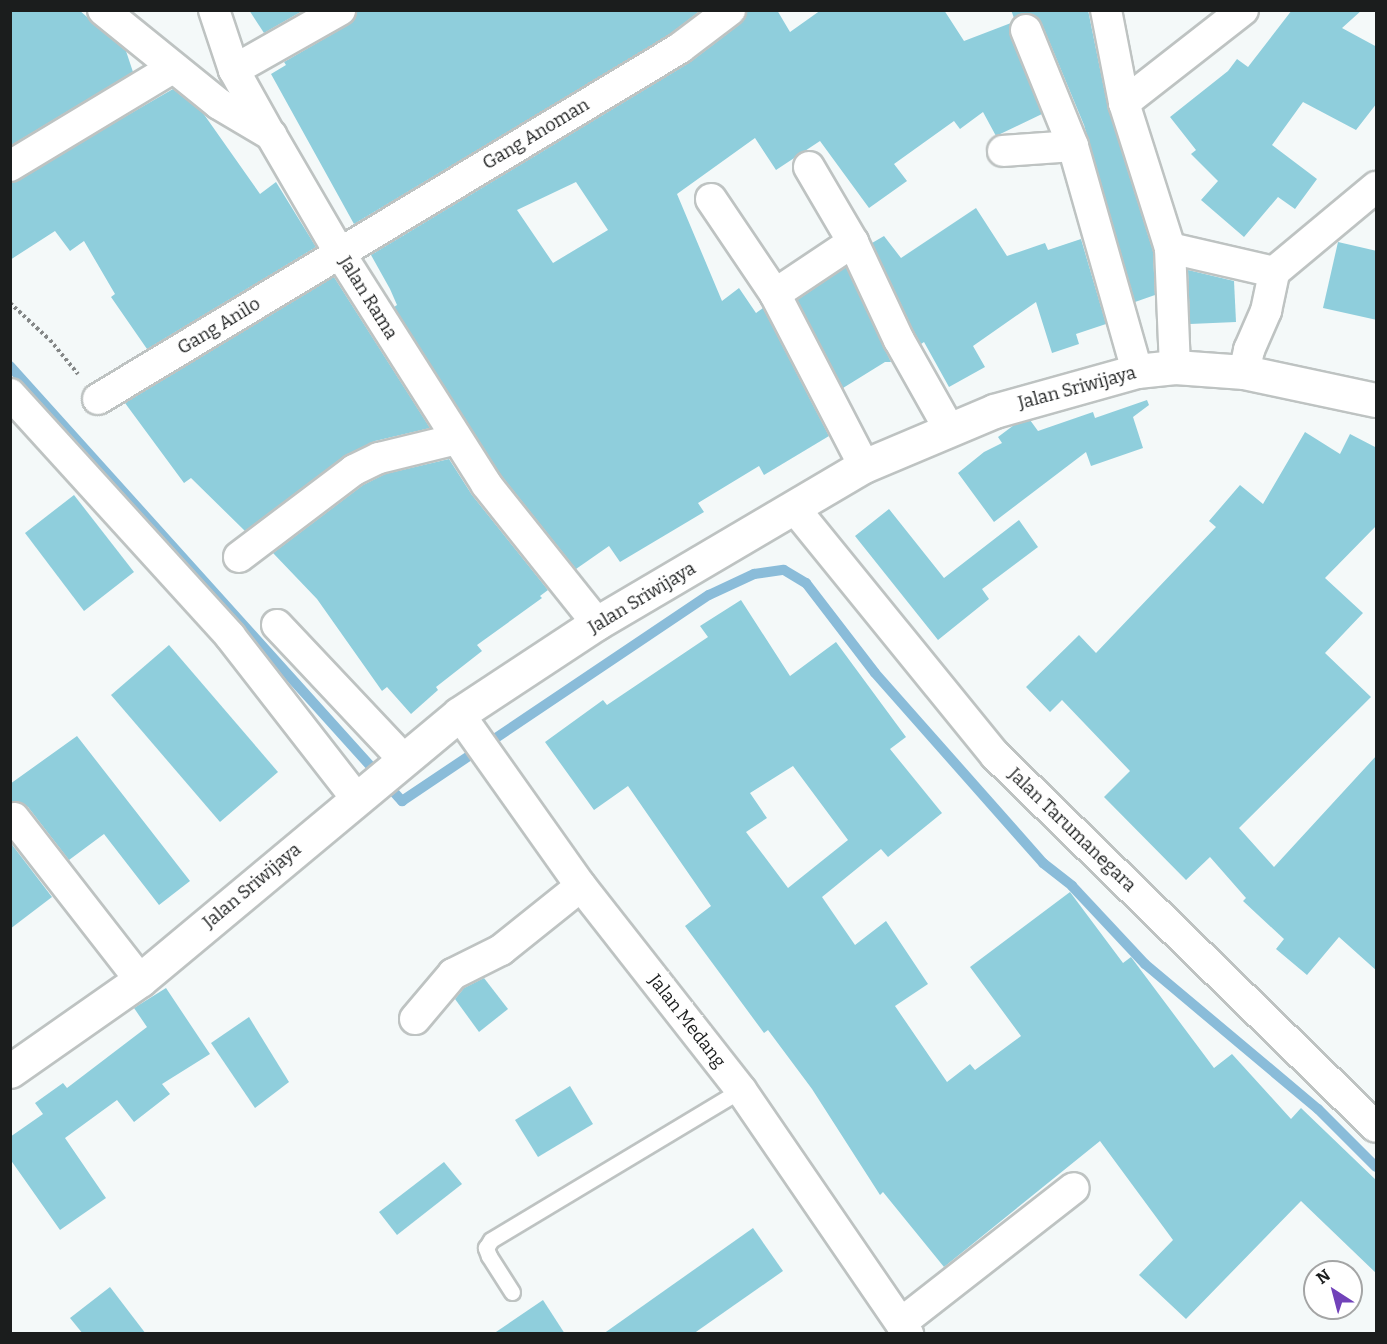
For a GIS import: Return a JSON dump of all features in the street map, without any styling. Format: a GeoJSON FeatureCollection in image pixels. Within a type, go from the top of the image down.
{"type":"FeatureCollection","features":[{"type":"Feature","properties":{"kind":"main road","name":"Jalan Sriwijaya"},"geometry":{"type":"LineString","coordinates":[[10,1071],[141,980],[459,714],[597,624],[795,509],[864,465],[948,427],[1137,371],[1246,361],[1377,400]]}},
{"type":"Feature","properties":{"kind":"street","name":"Jalan Rama"},"geometry":{"type":"LineString","coordinates":[[103,10],[171,69],[219,104],[271,135],[339,252],[486,484],[597,624]]}},
{"type":"Feature","properties":{"kind":"street"},"geometry":{"type":"LineString","coordinates":[[214,10],[234,70],[271,135]]}},
{"type":"Feature","properties":{"kind":"street"},"geometry":{"type":"LineString","coordinates":[[234,70],[340,10]]}},
{"type":"Feature","properties":{"kind":"street","name":"Gang Anoman"},"geometry":{"type":"LineString","coordinates":[[339,252],[680,48],[730,10]]}},
{"type":"Feature","properties":{"kind":"street"},"geometry":{"type":"LineString","coordinates":[[1107,10],[1124,103],[1170,248],[1175,368]]}},
{"type":"Feature","properties":{"kind":"street"},"geometry":{"type":"LineString","coordinates":[[1124,103],[1243,10]]}},
{"type":"Feature","properties":{"kind":"street"},"geometry":{"type":"LineString","coordinates":[[1026,30],[1074,146],[1137,371]]}},
{"type":"Feature","properties":{"kind":"street"},"geometry":{"type":"LineString","coordinates":[[10,166],[171,69]]}},
{"type":"Feature","properties":{"kind":"street"},"geometry":{"type":"LineString","coordinates":[[1003,151],[1074,146]]}},
{"type":"Feature","properties":{"kind":"street"},"geometry":{"type":"LineString","coordinates":[[809,167],[854,242],[899,340],[948,427]]}},
{"type":"Feature","properties":{"kind":"street"},"geometry":{"type":"LineString","coordinates":[[1246,361],[1266,311],[1274,272],[1377,187]]}},
{"type":"Feature","properties":{"kind":"street"},"geometry":{"type":"LineString","coordinates":[[711,199],[775,294],[864,465]]}},
{"type":"Feature","properties":{"kind":"street"},"geometry":{"type":"LineString","coordinates":[[775,294],[854,242]]}},
{"type":"Feature","properties":{"kind":"street"},"geometry":{"type":"LineString","coordinates":[[1170,248],[1274,272]]}},
{"type":"Feature","properties":{"kind":"street","name":"Gang Anilo"},"geometry":{"type":"LineString","coordinates":[[98,399],[339,252]]}},
{"type":"Feature","properties":{"kind":"street"},"geometry":{"type":"LineString","coordinates":[[10,394],[230,636],[361,796]]}},
{"type":"Feature","properties":{"kind":"street"},"geometry":{"type":"LineString","coordinates":[[239,557],[354,470],[379,458],[458,439]]}},
{"type":"Feature","properties":{"kind":"street","name":"Jalan Tarumanegara"},"geometry":{"type":"LineString","coordinates":[[795,509],[995,755],[1377,1127]]}},
{"type":"Feature","properties":{"kind":"street"},"geometry":{"type":"LineString","coordinates":[[277,625],[399,765]]}},
{"type":"Feature","properties":{"kind":"street","name":"Jalan Medang"},"geometry":{"type":"LineString","coordinates":[[459,714],[581,886],[741,1090],[905,1328]]}},
{"type":"Feature","properties":{"kind":"street"},"geometry":{"type":"LineString","coordinates":[[14,818],[141,980]]}},
{"type":"Feature","properties":{"kind":"street"},"geometry":{"type":"LineString","coordinates":[[415,1019],[453,975],[501,950],[581,886]]}},
{"type":"Feature","properties":{"kind":"street"},"geometry":{"type":"LineString","coordinates":[[905,1328],[1074,1188]]}},
{"type":"Feature","properties":{"kind":"lane"},"geometry":{"type":"LineString","coordinates":[[512,1292],[489,1256],[486,1248],[491,1240],[741,1090]]}},
{"type":"Feature","properties":{"kind":"path"},"geometry":{"type":"LineString","coordinates":[[10,303],[50,340],[98,399]]}},
{"type":"Feature","properties":{"kind":"building"},"geometry":{"type":"Polygon","coordinates":[[[10,10],[79,10],[126,51],[133,72],[10,146],[10,10]]]}},
{"type":"Feature","properties":{"kind":"building"},"geometry":{"type":"Polygon","coordinates":[[[249,10],[304,10],[264,33],[249,10]]]}},
{"type":"Feature","properties":{"kind":"building"},"geometry":{"type":"Polygon","coordinates":[[[357,10],[701,10],[670,34],[354,224],[271,74],[286,65],[284,62],[348,25],[357,10]]]}},
{"type":"Feature","properties":{"kind":"building"},"geometry":{"type":"Polygon","coordinates":[[[747,10],[777,10],[790,32],[821,10],[944,10],[964,41],[1011,23],[1010,36],[1042,114],[996,136],[983,112],[960,129],[954,121],[894,164],[907,181],[869,208],[820,141],[776,170],[755,138],[677,194],[722,301],[739,288],[756,313],[763,308],[829,436],[764,475],[759,466],[698,503],[704,512],[620,562],[609,546],[576,569],[500,474],[394,307],[397,305],[390,289],[371,255],[689,63],[740,24],[747,10]],[[576,182],[517,210],[553,263],[608,230],[576,182]]]}},
{"type":"Feature","properties":{"kind":"building"},"geometry":{"type":"Polygon","coordinates":[[[1011,10],[1088,10],[1108,108],[1153,251],[1155,295],[1135,302],[1084,125],[1042,24],[1029,13],[1014,18],[1011,10]]]}},
{"type":"Feature","properties":{"kind":"building"},"geometry":{"type":"Polygon","coordinates":[[[1292,10],[1362,10],[1342,28],[1377,47],[1377,103],[1356,130],[1303,102],[1272,145],[1317,179],[1295,209],[1278,197],[1244,237],[1201,200],[1218,181],[1191,154],[1196,150],[1170,117],[1228,71],[1237,59],[1248,67],[1292,10]]]}},
{"type":"Feature","properties":{"kind":"building"},"geometry":{"type":"Polygon","coordinates":[[[173,89],[203,113],[260,194],[276,182],[316,247],[147,349],[111,297],[115,294],[84,241],[70,251],[55,231],[10,260],[10,183],[173,89]]]}},
{"type":"Feature","properties":{"kind":"building"},"geometry":{"type":"Polygon","coordinates":[[[976,208],[1007,256],[1045,243],[1048,250],[1081,239],[1106,324],[1076,334],[1079,344],[1052,353],[1036,302],[973,346],[985,367],[949,387],[924,342],[921,344],[914,332],[872,243],[884,236],[901,258],[976,208]]]}},
{"type":"Feature","properties":{"kind":"building"},"geometry":{"type":"Polygon","coordinates":[[[1338,242],[1377,251],[1377,320],[1323,308],[1338,242]]]}},
{"type":"Feature","properties":{"kind":"building"},"geometry":{"type":"Polygon","coordinates":[[[846,267],[891,362],[885,362],[843,388],[797,300],[846,267]]]}},
{"type":"Feature","properties":{"kind":"building"},"geometry":{"type":"Polygon","coordinates":[[[1188,270],[1234,281],[1236,322],[1190,324],[1188,270]]]}},
{"type":"Feature","properties":{"kind":"building"},"geometry":{"type":"Polygon","coordinates":[[[334,277],[430,428],[375,441],[346,455],[245,531],[191,478],[184,483],[125,403],[334,277]]]}},
{"type":"Feature","properties":{"kind":"building"},"geometry":{"type":"Polygon","coordinates":[[[1147,400],[1149,405],[1133,417],[1143,448],[1091,466],[1086,452],[994,522],[958,473],[984,452],[1002,443],[998,437],[1014,425],[1030,420],[1038,431],[1093,412],[1095,418],[1147,400]]]}},
{"type":"Feature","properties":{"kind":"building"},"geometry":{"type":"Polygon","coordinates":[[[1305,432],[1340,454],[1350,434],[1377,448],[1377,525],[1325,578],[1363,613],[1325,653],[1371,697],[1239,828],[1274,867],[1377,755],[1377,971],[1339,937],[1307,975],[1276,949],[1284,939],[1243,901],[1246,898],[1210,857],[1186,880],[1104,797],[1130,771],[1062,700],[1050,712],[1026,687],[1079,635],[1096,653],[1216,527],[1209,521],[1240,485],[1263,504],[1305,432]]]}},
{"type":"Feature","properties":{"kind":"building"},"geometry":{"type":"Polygon","coordinates":[[[449,459],[472,495],[548,590],[540,596],[542,598],[477,645],[482,651],[436,687],[438,690],[411,714],[387,687],[382,691],[317,599],[273,553],[363,485],[385,474],[449,459]]]}},
{"type":"Feature","properties":{"kind":"building"},"geometry":{"type":"Polygon","coordinates":[[[74,495],[134,572],[84,611],[25,533],[74,495]]]}},
{"type":"Feature","properties":{"kind":"building"},"geometry":{"type":"Polygon","coordinates":[[[889,509],[944,578],[1019,520],[1038,547],[982,589],[989,599],[938,640],[855,536],[889,509]]]}},
{"type":"Feature","properties":{"kind":"building"},"geometry":{"type":"Polygon","coordinates":[[[741,600],[790,676],[836,642],[906,737],[890,749],[942,813],[888,857],[881,849],[822,897],[855,945],[886,921],[928,984],[895,1006],[947,1082],[970,1064],[975,1070],[1021,1036],[970,967],[1070,892],[1123,963],[1131,957],[1214,1068],[1232,1054],[1291,1119],[1301,1108],[1377,1181],[1377,1274],[1301,1201],[1186,1319],[1139,1275],[1173,1240],[1100,1141],[944,1267],[883,1192],[880,1195],[812,1089],[768,1030],[764,1033],[685,926],[711,906],[628,786],[594,810],[545,742],[603,700],[607,705],[708,637],[700,626],[741,600]],[[793,766],[750,793],[767,818],[746,832],[788,888],[848,840],[793,766]]]}},
{"type":"Feature","properties":{"kind":"building"},"geometry":{"type":"Polygon","coordinates":[[[169,645],[278,772],[220,822],[111,695],[169,645]]]}},
{"type":"Feature","properties":{"kind":"building"},"geometry":{"type":"Polygon","coordinates":[[[77,736],[190,881],[159,905],[104,834],[69,860],[28,807],[10,801],[10,784],[77,736]]]}},
{"type":"Feature","properties":{"kind":"building"},"geometry":{"type":"Polygon","coordinates":[[[10,842],[52,897],[10,929],[10,842]]]}},
{"type":"Feature","properties":{"kind":"building"},"geometry":{"type":"Polygon","coordinates":[[[484,978],[508,1009],[479,1032],[455,999],[464,988],[484,978]]]}},
{"type":"Feature","properties":{"kind":"building"},"geometry":{"type":"Polygon","coordinates":[[[166,988],[210,1054],[162,1084],[170,1094],[134,1122],[117,1100],[65,1138],[106,1198],[60,1230],[10,1159],[10,1137],[43,1114],[35,1103],[63,1083],[67,1088],[147,1027],[134,1008],[166,988]]]}},
{"type":"Feature","properties":{"kind":"building"},"geometry":{"type":"Polygon","coordinates":[[[249,1017],[289,1082],[255,1108],[211,1043],[249,1017]]]}},
{"type":"Feature","properties":{"kind":"building"},"geometry":{"type":"Polygon","coordinates":[[[570,1086],[593,1124],[538,1157],[515,1120],[570,1086]]]}},
{"type":"Feature","properties":{"kind":"building"},"geometry":{"type":"Polygon","coordinates":[[[444,1162],[462,1184],[397,1235],[379,1212],[444,1162]]]}},
{"type":"Feature","properties":{"kind":"building"},"geometry":{"type":"Polygon","coordinates":[[[753,1228],[783,1271],[693,1334],[603,1334],[753,1228]]]}},
{"type":"Feature","properties":{"kind":"building"},"geometry":{"type":"Polygon","coordinates":[[[110,1287],[146,1334],[83,1334],[70,1318],[110,1287]]]}},
{"type":"Feature","properties":{"kind":"building"},"geometry":{"type":"Polygon","coordinates":[[[543,1300],[565,1334],[493,1334],[543,1300]]]}},
{"type":"Feature","properties":{"kind":"waterway"},"geometry":{"type":"LineString","coordinates":[[10,366],[402,801],[709,595],[754,574],[784,570],[806,583],[875,673],[1043,863],[1072,886],[1145,964],[1318,1109],[1376,1167]]}}]}
